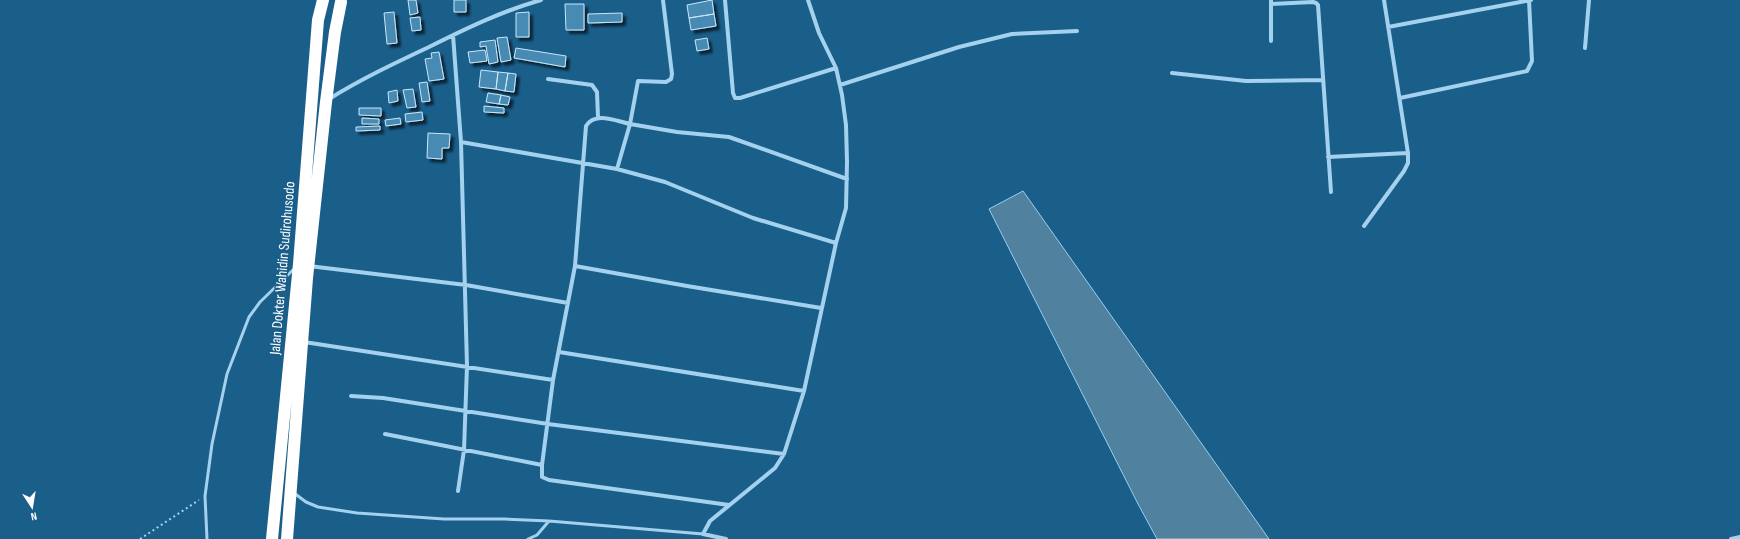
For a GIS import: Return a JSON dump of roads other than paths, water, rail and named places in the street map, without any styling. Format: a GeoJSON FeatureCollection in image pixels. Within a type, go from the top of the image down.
{"type":"FeatureCollection","features":[{"type":"Feature","properties":{"kind":"highway","name":"Jalan Dokter Wahidin Sudirohusodo"},"geometry":{"type":"LineString","coordinates":[[288,535],[302,342],[304,265],[318,20],[323,0]]}},
{"type":"Feature","properties":{"kind":"highway","name":"Jalan Dokter Wahidin Sudirohusodo"},"geometry":{"type":"LineString","coordinates":[[272,535],[304,265],[340,1]]}},
{"type":"Feature","properties":{"kind":"street"},"geometry":{"type":"LineString","coordinates":[[326,102],[350,86],[453,35],[516,7],[541,0]]}},
{"type":"Feature","properties":{"kind":"street"},"geometry":{"type":"LineString","coordinates":[[617,169],[630,124],[638,82],[666,82],[671,79],[672,74],[663,0]]}},
{"type":"Feature","properties":{"kind":"street"},"geometry":{"type":"LineString","coordinates":[[725,0],[733,93],[735,98],[740,98],[836,68]]}},
{"type":"Feature","properties":{"kind":"street"},"geometry":{"type":"LineString","coordinates":[[726,539],[703,534],[710,521],[775,468],[784,454],[804,391],[821,308],[836,243],[846,208],[846,125],[840,85],[836,68],[819,32],[808,0]]}},
{"type":"Feature","properties":{"kind":"street"},"geometry":{"type":"LineString","coordinates":[[1364,226],[1404,171],[1408,163],[1408,153],[1400,98],[1384,0]]}},
{"type":"Feature","properties":{"kind":"street"},"geometry":{"type":"LineString","coordinates":[[1388,27],[1530,0],[1532,61],[1527,71],[1400,98]]}},
{"type":"Feature","properties":{"kind":"street"},"geometry":{"type":"LineString","coordinates":[[1585,48],[1589,0]]}},
{"type":"Feature","properties":{"kind":"street"},"geometry":{"type":"LineString","coordinates":[[1271,41],[1271,2],[1316,3],[1331,192]]}},
{"type":"Feature","properties":{"kind":"street"},"geometry":{"type":"LineString","coordinates":[[840,85],[959,47],[1012,34],[1077,31]]}},
{"type":"Feature","properties":{"kind":"street"},"geometry":{"type":"LineString","coordinates":[[453,35],[462,142],[467,366],[464,450],[458,490]]}},
{"type":"Feature","properties":{"kind":"street"},"geometry":{"type":"LineString","coordinates":[[1172,73],[1246,80],[1323,80]]}},
{"type":"Feature","properties":{"kind":"street"},"geometry":{"type":"LineString","coordinates":[[548,79],[592,85],[597,92],[598,117]]}},
{"type":"Feature","properties":{"kind":"street"},"geometry":{"type":"LineString","coordinates":[[729,505],[549,480],[542,477],[542,465],[553,380],[560,352],[575,266],[586,126],[589,121],[598,117],[677,132],[729,137],[847,179]]}},
{"type":"Feature","properties":{"kind":"street"},"geometry":{"type":"LineString","coordinates":[[462,142],[584,162],[617,169],[665,182],[754,218],[836,243]]}},
{"type":"Feature","properties":{"kind":"street"},"geometry":{"type":"LineString","coordinates":[[1328,157],[1408,153]]}},
{"type":"Feature","properties":{"kind":"street"},"geometry":{"type":"LineString","coordinates":[[304,265],[466,285],[568,303]]}},
{"type":"Feature","properties":{"kind":"street"},"geometry":{"type":"LineString","coordinates":[[575,266],[821,308]]}},
{"type":"Feature","properties":{"kind":"street"},"geometry":{"type":"LineString","coordinates":[[302,342],[553,380]]}},
{"type":"Feature","properties":{"kind":"street"},"geometry":{"type":"LineString","coordinates":[[560,352],[804,391]]}},
{"type":"Feature","properties":{"kind":"street"},"geometry":{"type":"LineString","coordinates":[[351,396],[383,398],[548,424],[784,454]]}},
{"type":"Feature","properties":{"kind":"street"},"geometry":{"type":"LineString","coordinates":[[385,434],[542,465]]}},
{"type":"Feature","properties":{"kind":"street"},"geometry":{"type":"LineString","coordinates":[[1731,539],[1740,537]]}},
{"type":"Feature","properties":{"kind":"lane"},"geometry":{"type":"LineString","coordinates":[[208,539],[205,496],[216,418],[227,374],[239,339],[249,317],[260,302],[304,265]]}},
{"type":"Feature","properties":{"kind":"lane"},"geometry":{"type":"LineString","coordinates":[[292,492],[306,502],[318,507],[357,514],[444,519],[549,521],[703,534]]}},
{"type":"Feature","properties":{"kind":"lane"},"geometry":{"type":"LineString","coordinates":[[528,539],[537,535],[549,521]]}},
{"type":"Feature","properties":{"kind":"water"},"geometry":{"type":"Polygon","coordinates":[[[1023,191],[1269,539],[1157,539],[989,209],[1023,191]]]}}]}
